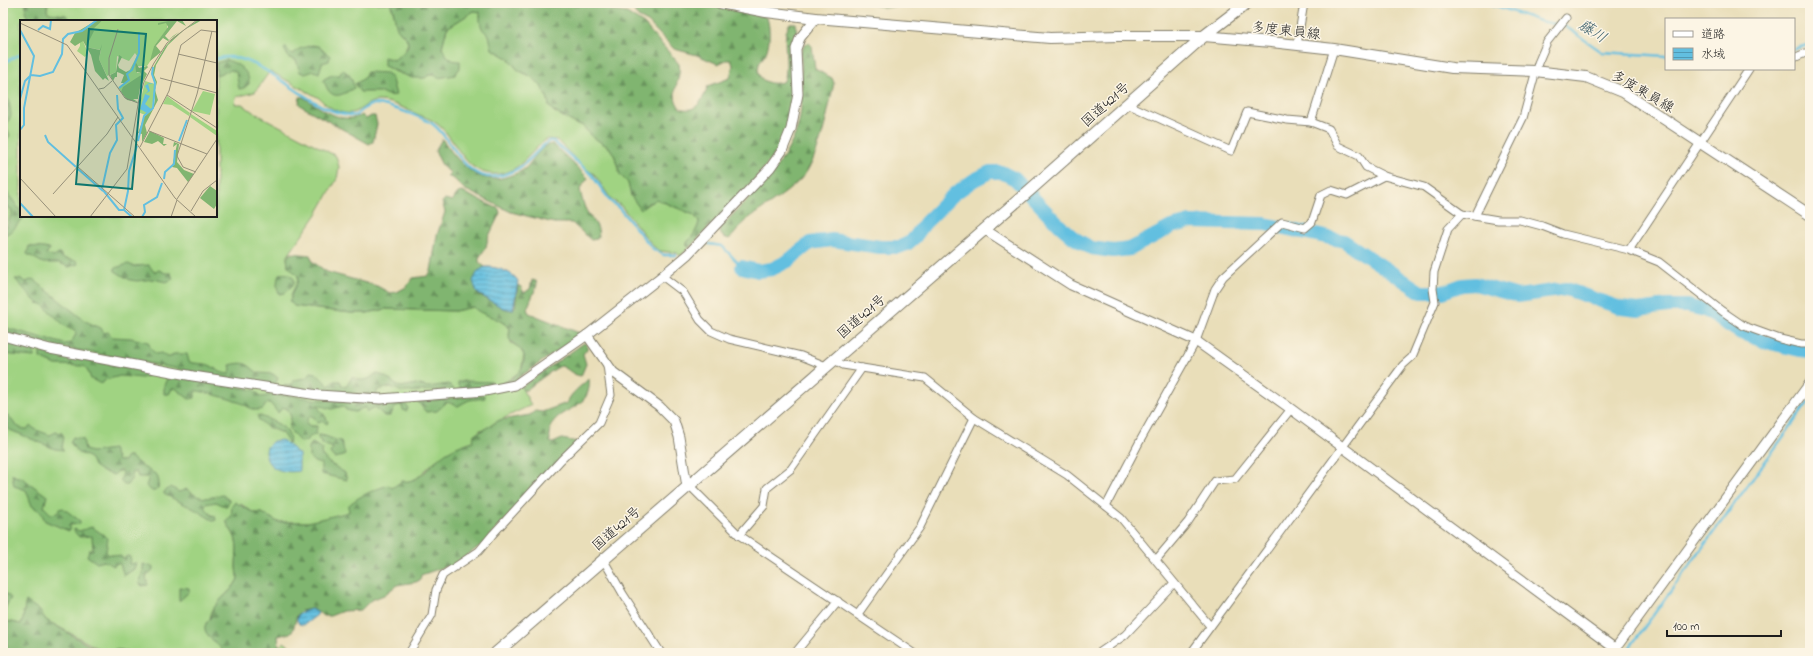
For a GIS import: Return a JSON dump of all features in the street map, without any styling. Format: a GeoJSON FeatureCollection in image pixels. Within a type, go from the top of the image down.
{"type":"FeatureCollection","features":[{"type":"Feature","properties":{"kind":"highway","name":"国道421号"},"geometry":{"type":"LineString","coordinates":[[496,653],[1027,193],[1204,36],[1247,3]]}},
{"type":"Feature","properties":{"kind":"main road","name":"多度東員線"},"geometry":{"type":"LineString","coordinates":[[720,3],[766,12],[816,18],[1050,38],[1204,36],[1334,49],[1452,68],[1535,71],[1586,77],[1623,92],[1810,216]]}},
{"type":"Feature","properties":{"kind":"street"},"geometry":{"type":"LineString","coordinates":[[1297,45],[1304,3]]}},
{"type":"Feature","properties":{"kind":"street"},"geometry":{"type":"LineString","coordinates":[[3,336],[50,349],[193,376],[310,394],[366,400],[503,389],[524,380],[587,335],[662,276],[688,254],[770,168],[782,151],[791,129],[796,110],[798,94],[796,49],[800,38],[816,18]]}},
{"type":"Feature","properties":{"kind":"street"},"geometry":{"type":"LineString","coordinates":[[1474,216],[1524,118],[1535,71],[1547,42],[1564,19]]}},
{"type":"Feature","properties":{"kind":"street"},"geometry":{"type":"LineString","coordinates":[[1311,122],[1334,49]]}},
{"type":"Feature","properties":{"kind":"street"},"geometry":{"type":"LineString","coordinates":[[1795,58],[1810,51]]}},
{"type":"Feature","properties":{"kind":"street"},"geometry":{"type":"LineString","coordinates":[[1629,250],[1748,70]]}},
{"type":"Feature","properties":{"kind":"street"},"geometry":{"type":"LineString","coordinates":[[1127,104],[1231,151],[1248,112],[1287,120],[1311,122],[1329,129],[1338,146],[1359,156],[1366,167],[1384,176],[1424,188],[1462,214],[1498,220],[1520,220],[1563,234],[1629,250],[1659,262],[1722,311],[1744,326],[1780,339],[1801,344],[1810,344]]}},
{"type":"Feature","properties":{"kind":"street"},"geometry":{"type":"LineString","coordinates":[[1106,506],[1140,441],[1196,341],[1215,289],[1223,277],[1282,222],[1305,228],[1312,222],[1322,195],[1332,190],[1347,195],[1384,176]]}},
{"type":"Feature","properties":{"kind":"street"},"geometry":{"type":"LineString","coordinates":[[1190,653],[1403,364],[1412,357],[1434,307],[1434,272],[1448,229],[1462,214]]}},
{"type":"Feature","properties":{"kind":"street"},"geometry":{"type":"LineString","coordinates":[[984,229],[1071,285],[1196,341],[1291,409],[1618,651],[1810,383]]}},
{"type":"Feature","properties":{"kind":"street"},"geometry":{"type":"LineString","coordinates":[[662,276],[683,292],[700,320],[711,331],[729,339],[830,363],[925,378],[974,418],[1067,475],[1121,518],[1210,626]]}},
{"type":"Feature","properties":{"kind":"street"},"geometry":{"type":"LineString","coordinates":[[587,335],[613,372],[670,415],[674,421],[679,437],[688,486],[739,535],[914,653]]}},
{"type":"Feature","properties":{"kind":"street"},"geometry":{"type":"LineString","coordinates":[[408,653],[432,615],[436,590],[443,575],[485,545],[493,534],[560,460],[599,423],[611,395],[607,365]]}},
{"type":"Feature","properties":{"kind":"street"},"geometry":{"type":"LineString","coordinates":[[739,535],[764,506],[767,488],[791,468],[862,368]]}},
{"type":"Feature","properties":{"kind":"street"},"geometry":{"type":"LineString","coordinates":[[1156,560],[1188,522],[1215,481],[1235,479],[1291,409]]}},
{"type":"Feature","properties":{"kind":"street"},"geometry":{"type":"LineString","coordinates":[[858,614],[920,527],[974,418]]}},
{"type":"Feature","properties":{"kind":"street"},"geometry":{"type":"LineString","coordinates":[[603,559],[623,594],[661,653]]}},
{"type":"Feature","properties":{"kind":"street"},"geometry":{"type":"LineString","coordinates":[[1099,653],[1125,634],[1174,583]]}},
{"type":"Feature","properties":{"kind":"street"},"geometry":{"type":"LineString","coordinates":[[795,653],[838,601]]}},
{"type":"Feature","properties":{"kind":"green space"},"geometry":{"type":"Polygon","coordinates":[[[3,3],[390,3],[401,33],[406,37],[408,43],[403,54],[394,60],[387,58],[389,69],[417,78],[429,75],[455,62],[448,58],[442,47],[447,28],[474,11],[480,12],[491,39],[492,49],[508,58],[518,70],[532,77],[541,86],[548,99],[549,106],[553,111],[576,124],[582,125],[591,136],[610,148],[615,157],[620,175],[628,183],[631,196],[641,209],[656,199],[694,215],[699,221],[695,232],[688,241],[690,247],[680,256],[677,253],[660,251],[654,247],[621,206],[611,199],[594,174],[584,168],[557,140],[547,139],[540,144],[523,162],[510,171],[493,174],[483,172],[467,161],[443,129],[430,119],[384,101],[370,103],[352,113],[342,112],[331,108],[319,98],[270,71],[255,92],[236,97],[235,104],[242,104],[253,112],[336,156],[339,167],[337,179],[317,214],[287,257],[288,266],[298,276],[291,299],[289,301],[294,306],[351,313],[367,313],[386,309],[455,311],[473,307],[495,317],[510,328],[509,334],[511,343],[519,347],[524,355],[521,371],[502,384],[519,379],[521,387],[531,405],[494,423],[489,428],[480,430],[473,441],[457,447],[435,461],[415,480],[392,488],[369,493],[356,501],[349,512],[308,522],[278,522],[262,513],[254,513],[241,504],[233,510],[231,517],[227,520],[227,523],[234,535],[237,547],[236,568],[238,579],[214,608],[210,619],[206,623],[212,639],[220,646],[223,653],[140,653],[120,650],[103,651],[46,620],[39,610],[23,611],[24,618],[21,624],[6,621],[5,609],[11,598],[3,591],[3,3]]]}},
{"type":"Feature","properties":{"kind":"green space"},"geometry":{"type":"Polygon","coordinates":[[[26,3],[48,3],[47,10],[49,13],[66,15],[69,20],[51,20],[42,17],[40,20],[29,20],[25,12],[26,3]]]}},
{"type":"Feature","properties":{"kind":"green space"},"geometry":{"type":"Polygon","coordinates":[[[390,3],[600,3],[613,11],[627,13],[644,24],[679,64],[679,76],[675,97],[680,108],[686,109],[691,109],[698,104],[704,96],[708,86],[730,78],[733,65],[731,60],[726,60],[718,64],[697,55],[674,49],[648,22],[638,17],[635,13],[634,3],[694,3],[764,16],[767,18],[769,26],[769,42],[766,52],[759,64],[758,70],[759,75],[769,83],[779,83],[784,81],[786,74],[785,43],[787,29],[790,23],[796,23],[792,59],[792,87],[789,123],[779,146],[770,161],[729,208],[690,247],[686,246],[699,223],[694,215],[656,199],[653,202],[648,203],[641,210],[631,196],[628,183],[620,175],[615,157],[610,148],[591,136],[582,125],[576,124],[553,111],[549,106],[548,99],[541,86],[532,77],[518,70],[508,58],[492,49],[489,35],[483,30],[481,25],[480,12],[474,11],[447,28],[442,47],[451,59],[460,61],[460,68],[455,75],[438,78],[432,73],[425,78],[412,78],[384,66],[384,57],[394,60],[405,51],[408,45],[405,37],[397,28],[393,9],[390,3]]]}},
{"type":"Feature","properties":{"kind":"green space"},"geometry":{"type":"Polygon","coordinates":[[[866,3],[914,3],[912,8],[900,5],[886,8],[866,3]]]}},
{"type":"Feature","properties":{"kind":"green space"},"geometry":{"type":"Polygon","coordinates":[[[809,43],[812,46],[815,69],[832,78],[834,83],[821,140],[817,151],[807,171],[795,185],[745,221],[729,239],[723,237],[718,230],[755,192],[779,164],[796,133],[800,117],[802,93],[801,53],[805,44],[809,43]]]}},
{"type":"Feature","properties":{"kind":"green space"},"geometry":{"type":"Polygon","coordinates":[[[312,45],[318,46],[330,56],[329,61],[322,63],[319,73],[314,71],[305,74],[300,72],[296,60],[289,58],[284,49],[286,47],[288,51],[293,54],[299,49],[312,45]]]}},
{"type":"Feature","properties":{"kind":"green space"},"geometry":{"type":"Polygon","coordinates":[[[226,60],[235,63],[248,76],[249,84],[244,88],[239,89],[236,72],[231,70],[217,75],[217,63],[226,60]]]}},
{"type":"Feature","properties":{"kind":"green space"},"geometry":{"type":"Polygon","coordinates":[[[342,70],[349,75],[354,88],[341,95],[334,95],[328,90],[323,81],[332,75],[340,75],[342,70]]]}},
{"type":"Feature","properties":{"kind":"green space"},"geometry":{"type":"Polygon","coordinates":[[[367,72],[387,73],[391,76],[396,95],[390,96],[380,92],[360,92],[355,84],[363,79],[367,72]]]}},
{"type":"Feature","properties":{"kind":"green space"},"geometry":{"type":"Polygon","coordinates":[[[3,95],[5,99],[9,100],[11,115],[6,127],[10,136],[3,142],[3,95]]]}},
{"type":"Feature","properties":{"kind":"green space"},"geometry":{"type":"Polygon","coordinates":[[[300,97],[303,97],[331,114],[339,117],[354,118],[362,115],[366,119],[371,116],[375,116],[377,124],[373,142],[369,144],[301,106],[299,103],[300,97]]]}},
{"type":"Feature","properties":{"kind":"green space"},"geometry":{"type":"Polygon","coordinates":[[[442,139],[462,164],[470,170],[478,175],[498,179],[520,172],[526,168],[541,149],[553,144],[588,178],[580,189],[581,197],[587,212],[597,227],[597,239],[591,240],[572,223],[554,223],[511,212],[464,189],[454,179],[447,176],[451,173],[443,167],[435,151],[442,139]]]}},
{"type":"Feature","properties":{"kind":"green space"},"geometry":{"type":"Polygon","coordinates":[[[3,187],[20,210],[20,217],[24,217],[12,231],[3,236],[12,212],[11,209],[3,206],[3,187]]]}},
{"type":"Feature","properties":{"kind":"green space"},"geometry":{"type":"Polygon","coordinates":[[[462,192],[499,209],[500,213],[488,238],[486,247],[479,258],[479,262],[485,267],[478,271],[478,294],[503,308],[511,310],[515,307],[518,285],[524,293],[530,289],[532,280],[536,281],[537,285],[527,309],[529,313],[582,334],[512,382],[502,384],[515,376],[522,368],[524,363],[523,352],[509,339],[510,328],[473,307],[455,311],[386,309],[367,313],[351,313],[294,306],[289,301],[298,279],[298,276],[288,266],[287,257],[292,253],[310,255],[313,262],[327,272],[377,286],[390,293],[397,292],[406,287],[413,278],[428,276],[431,271],[437,235],[445,212],[442,202],[445,199],[452,201],[458,193],[462,192]]]}},
{"type":"Feature","properties":{"kind":"green space"},"geometry":{"type":"Polygon","coordinates":[[[29,246],[50,249],[46,254],[54,257],[60,253],[62,258],[77,261],[78,264],[69,267],[59,263],[43,263],[27,254],[29,246]]]}},
{"type":"Feature","properties":{"kind":"green space"},"geometry":{"type":"Polygon","coordinates":[[[128,264],[133,266],[149,265],[154,272],[159,270],[165,273],[171,273],[173,279],[166,282],[154,279],[137,281],[130,280],[115,271],[115,268],[128,264]]]}},
{"type":"Feature","properties":{"kind":"green space"},"geometry":{"type":"Polygon","coordinates":[[[279,274],[291,276],[294,279],[294,284],[285,293],[279,294],[277,284],[279,274]]]}},
{"type":"Feature","properties":{"kind":"green space"},"geometry":{"type":"Polygon","coordinates":[[[15,279],[21,279],[26,282],[33,279],[85,321],[101,328],[104,333],[108,332],[112,337],[131,338],[148,342],[151,349],[156,354],[161,353],[167,357],[171,357],[173,354],[187,354],[189,362],[211,366],[225,374],[229,374],[231,369],[230,365],[243,363],[258,373],[273,374],[278,378],[276,383],[272,385],[233,379],[59,346],[31,340],[3,331],[3,327],[65,344],[71,343],[76,334],[75,330],[65,326],[42,304],[37,303],[15,279]]]}},
{"type":"Feature","properties":{"kind":"green space"},"geometry":{"type":"Polygon","coordinates":[[[3,341],[34,350],[34,357],[3,354],[3,341]]]}},
{"type":"Feature","properties":{"kind":"green space"},"geometry":{"type":"Polygon","coordinates":[[[584,343],[587,344],[587,349],[583,354],[586,364],[581,376],[561,366],[543,377],[527,390],[523,390],[521,387],[584,343]]]}},
{"type":"Feature","properties":{"kind":"green space"},"geometry":{"type":"Polygon","coordinates":[[[40,352],[155,372],[142,378],[120,376],[105,380],[102,384],[91,379],[87,369],[84,366],[56,365],[40,358],[40,352]]]}},
{"type":"Feature","properties":{"kind":"green space"},"geometry":{"type":"Polygon","coordinates":[[[311,372],[316,373],[329,386],[334,381],[340,381],[342,385],[346,387],[352,377],[358,380],[364,380],[375,374],[379,374],[401,387],[416,384],[428,387],[449,384],[454,389],[403,392],[391,387],[377,390],[377,395],[319,392],[283,386],[292,384],[293,380],[306,378],[311,372]]]}},
{"type":"Feature","properties":{"kind":"green space"},"geometry":{"type":"Polygon","coordinates":[[[162,374],[254,390],[262,397],[277,394],[314,399],[367,403],[403,402],[408,407],[407,411],[404,411],[401,405],[396,406],[390,416],[384,416],[375,407],[367,412],[365,407],[355,412],[346,410],[343,406],[332,409],[317,405],[326,417],[328,423],[327,424],[323,421],[318,423],[313,416],[309,416],[306,423],[310,426],[317,426],[316,434],[312,435],[306,441],[300,442],[289,429],[291,417],[287,408],[282,408],[278,413],[270,403],[267,403],[263,409],[255,410],[243,404],[199,391],[195,391],[195,398],[189,399],[175,388],[172,389],[169,394],[164,394],[164,385],[167,379],[162,374]]]}},
{"type":"Feature","properties":{"kind":"green space"},"geometry":{"type":"Polygon","coordinates":[[[589,378],[589,389],[586,397],[555,420],[550,430],[550,442],[553,443],[562,439],[578,442],[484,543],[448,569],[447,566],[421,575],[420,580],[416,582],[397,585],[384,595],[371,600],[361,610],[343,611],[330,616],[323,616],[316,610],[311,609],[301,611],[297,615],[293,630],[290,633],[278,636],[279,647],[273,653],[223,653],[206,633],[206,624],[210,619],[214,607],[235,585],[238,579],[236,568],[237,547],[234,535],[227,523],[227,520],[231,517],[232,506],[235,502],[254,513],[262,513],[278,522],[308,522],[349,512],[348,506],[356,499],[388,485],[392,488],[402,481],[409,481],[421,476],[447,452],[473,441],[474,435],[500,420],[530,415],[535,411],[542,412],[567,403],[574,393],[589,378]]]}},
{"type":"Feature","properties":{"kind":"green space"},"geometry":{"type":"Polygon","coordinates":[[[458,382],[492,382],[494,384],[492,387],[461,389],[458,382]]]}},
{"type":"Feature","properties":{"kind":"green space"},"geometry":{"type":"Polygon","coordinates":[[[484,395],[485,398],[469,400],[458,406],[447,402],[437,411],[426,412],[418,402],[484,395]]]}},
{"type":"Feature","properties":{"kind":"green space"},"geometry":{"type":"Polygon","coordinates":[[[8,415],[16,425],[21,428],[27,429],[31,426],[36,430],[50,435],[56,432],[62,433],[64,437],[62,448],[64,450],[55,449],[3,427],[3,417],[8,415]]]}},
{"type":"Feature","properties":{"kind":"green space"},"geometry":{"type":"Polygon","coordinates":[[[258,415],[280,425],[285,429],[290,438],[289,444],[282,433],[267,427],[258,419],[258,415]]]}},
{"type":"Feature","properties":{"kind":"green space"},"geometry":{"type":"Polygon","coordinates":[[[318,435],[341,441],[345,454],[344,456],[334,458],[330,453],[333,448],[323,444],[318,438],[318,435]]]}},
{"type":"Feature","properties":{"kind":"green space"},"geometry":{"type":"Polygon","coordinates":[[[73,437],[83,439],[85,450],[92,452],[113,449],[118,461],[124,461],[127,457],[131,457],[143,467],[157,475],[159,482],[158,488],[155,491],[152,491],[146,486],[148,480],[147,477],[138,477],[136,472],[131,473],[132,478],[127,485],[124,485],[120,481],[123,473],[122,471],[118,471],[114,475],[103,472],[94,466],[91,459],[78,453],[70,442],[73,437]]]}},
{"type":"Feature","properties":{"kind":"green space"},"geometry":{"type":"Polygon","coordinates":[[[312,443],[323,449],[321,454],[328,462],[345,473],[347,480],[321,474],[321,464],[314,462],[309,457],[309,447],[312,443]]]}},
{"type":"Feature","properties":{"kind":"green space"},"geometry":{"type":"Polygon","coordinates":[[[12,474],[17,477],[21,477],[47,496],[44,507],[51,514],[57,513],[59,509],[63,508],[80,521],[80,524],[70,525],[69,531],[45,521],[41,512],[32,506],[26,490],[14,486],[12,474]]]}},
{"type":"Feature","properties":{"kind":"green space"},"geometry":{"type":"Polygon","coordinates":[[[171,487],[179,492],[187,489],[204,498],[223,495],[229,500],[227,507],[216,502],[206,504],[205,507],[210,514],[215,516],[216,520],[214,521],[164,494],[164,492],[171,487]]]}},
{"type":"Feature","properties":{"kind":"green space"},"geometry":{"type":"Polygon","coordinates":[[[92,527],[108,538],[107,554],[120,556],[126,560],[125,557],[129,556],[131,560],[129,564],[136,563],[134,569],[124,576],[120,564],[118,563],[113,566],[104,561],[97,563],[87,556],[89,550],[93,550],[92,536],[79,537],[74,529],[79,531],[92,527]]]}},
{"type":"Feature","properties":{"kind":"green space"},"geometry":{"type":"Polygon","coordinates":[[[143,564],[153,567],[153,569],[147,575],[148,585],[142,586],[139,583],[143,572],[143,564]]]}},
{"type":"Feature","properties":{"kind":"green space"},"geometry":{"type":"Polygon","coordinates":[[[179,587],[189,588],[189,592],[179,601],[179,587]]]}},
{"type":"Feature","properties":{"kind":"green space"},"geometry":{"type":"Polygon","coordinates":[[[3,591],[11,598],[5,609],[6,621],[21,624],[26,601],[39,610],[46,620],[92,647],[103,651],[120,650],[140,653],[3,653],[3,591]]]}},
{"type":"Feature","properties":{"kind":"green space"},"geometry":{"type":"Polygon","coordinates":[[[284,642],[299,653],[273,653],[284,642]]]}},
{"type":"Feature","properties":{"kind":"water"},"geometry":{"type":"Polygon","coordinates":[[[485,267],[503,270],[512,275],[518,281],[513,310],[503,308],[477,293],[473,281],[478,271],[485,267]]]}},
{"type":"Feature","properties":{"kind":"water"},"geometry":{"type":"Polygon","coordinates":[[[282,440],[299,454],[299,471],[293,472],[280,470],[270,465],[267,460],[267,447],[273,441],[282,440]]]}},
{"type":"Feature","properties":{"kind":"water"},"geometry":{"type":"Polygon","coordinates":[[[311,609],[318,612],[317,615],[304,625],[299,624],[297,620],[298,615],[311,609]]]}},
{"type":"Feature","properties":{"kind":"waterway","name":"藤川"},"geometry":{"type":"LineString","coordinates":[[1488,3],[1540,21],[1565,26],[1602,52],[1665,56]]}},
{"type":"Feature","properties":{"kind":"waterway","name":"藤川"},"geometry":{"type":"LineString","coordinates":[[1795,49],[1810,44]]}},
{"type":"Feature","properties":{"kind":"waterway"},"geometry":{"type":"LineString","coordinates":[[3,63],[20,54]]}},
{"type":"Feature","properties":{"kind":"waterway"},"geometry":{"type":"LineString","coordinates":[[217,59],[232,57],[249,62],[267,71],[321,106],[339,113],[356,115],[366,107],[379,104],[430,122],[442,133],[462,161],[470,169],[479,174],[490,177],[503,175],[518,169],[549,141],[553,141],[592,175],[610,201],[619,208],[653,249],[664,255],[676,255]]}},
{"type":"Feature","properties":{"kind":"waterway"},"geometry":{"type":"LineString","coordinates":[[742,267],[758,271],[772,269],[788,261],[810,243],[832,240],[880,247],[899,247],[907,244],[915,237],[925,223],[954,194],[974,180],[990,172],[1001,172],[1015,179],[1059,225],[1074,238],[1091,248],[1113,251],[1130,249],[1171,227],[1190,222],[1265,224],[1344,241],[1421,292],[1443,292],[1462,285],[1475,284],[1518,296],[1566,289],[1621,308],[1638,310],[1668,306],[1687,306],[1705,310],[1741,333],[1766,342],[1810,351]]}},
{"type":"Feature","properties":{"kind":"waterway"},"geometry":{"type":"LineString","coordinates":[[709,244],[722,246],[742,267]]}},
{"type":"Feature","properties":{"kind":"waterway"},"geometry":{"type":"LineString","coordinates":[[1630,647],[1810,400]]}}]}
